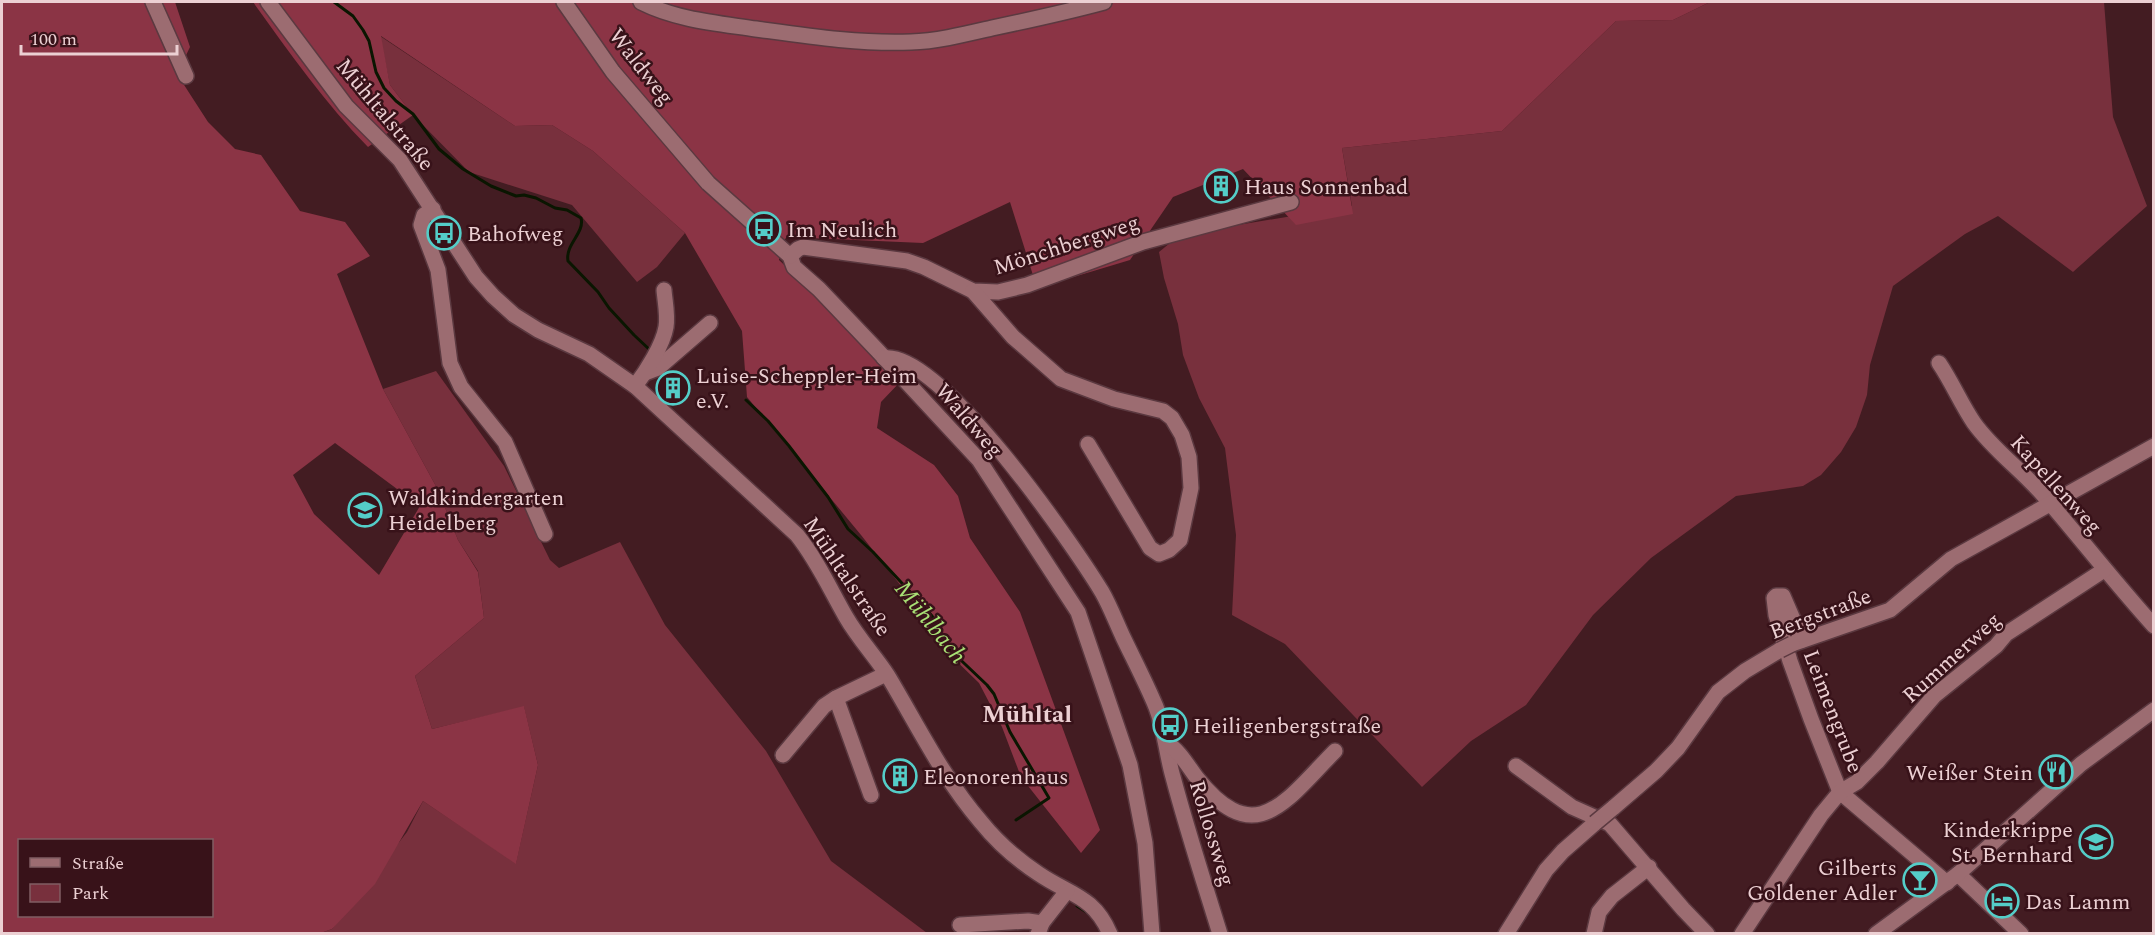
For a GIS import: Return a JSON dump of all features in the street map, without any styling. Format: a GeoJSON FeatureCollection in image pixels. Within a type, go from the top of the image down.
{"type":"FeatureCollection","features":[{"type":"Feature","properties":{"kind":"street"},"geometry":{"type":"LineString","coordinates":[[153,2],[186,76]]}},
{"type":"Feature","properties":{"kind":"street","name":"Mühltalstraße"},"geometry":{"type":"LineString","coordinates":[[268,2],[346,106],[400,160],[476,277],[514,315],[589,354],[635,386],[796,535],[817,561],[852,626],[886,674],[932,753],[965,803],[1009,852],[1041,876],[1097,910],[1110,933]]}},
{"type":"Feature","properties":{"kind":"street","name":"Waldweg"},"geometry":{"type":"LineString","coordinates":[[564,2],[613,72],[708,183],[790,256],[794,267],[819,289],[979,460],[1078,612],[1130,765],[1144,843],[1152,933]]}},
{"type":"Feature","properties":{"kind":"street"},"geometry":{"type":"LineString","coordinates":[[641,2],[669,14],[696,21],[830,38],[913,42],[974,32],[1104,2]]}},
{"type":"Feature","properties":{"kind":"street","name":"Mönchbergweg"},"geometry":{"type":"LineString","coordinates":[[790,256],[803,247],[896,259],[924,267],[973,291],[988,292],[1015,288],[1143,242],[1291,202]]}},
{"type":"Feature","properties":{"kind":"street"},"geometry":{"type":"LineString","coordinates":[[433,209],[424,215],[421,225],[438,270],[450,363],[461,387],[505,442],[545,534]]}},
{"type":"Feature","properties":{"kind":"street"},"geometry":{"type":"LineString","coordinates":[[635,386],[645,373],[666,326],[664,290]]}},
{"type":"Feature","properties":{"kind":"street"},"geometry":{"type":"LineString","coordinates":[[973,291],[1013,338],[1061,379],[1114,399],[1163,411],[1172,418],[1186,444],[1191,466],[1191,480],[1182,533],[1178,543],[1159,554],[1150,548],[1088,444]]}},
{"type":"Feature","properties":{"kind":"street"},"geometry":{"type":"LineString","coordinates":[[645,373],[658,368],[710,323]]}},
{"type":"Feature","properties":{"kind":"street"},"geometry":{"type":"LineString","coordinates":[[884,358],[903,360],[928,377],[970,417],[1021,474],[1102,593],[1155,705],[1167,744],[1174,748],[1221,803],[1234,812],[1252,816],[1267,812],[1281,804],[1335,751]]}},
{"type":"Feature","properties":{"kind":"street","name":"Kapellenweg"},"geometry":{"type":"LineString","coordinates":[[1939,363],[1984,436],[2050,504],[2154,626]]}},
{"type":"Feature","properties":{"kind":"street","name":"Bergstraße"},"geometry":{"type":"LineString","coordinates":[[1506,933],[1546,870],[1563,851],[1656,771],[1678,748],[1718,692],[1744,671],[1792,644],[1890,610],[1951,559],[2154,446]]}},
{"type":"Feature","properties":{"kind":"street","name":"Rummerweg"},"geometry":{"type":"LineString","coordinates":[[1742,933],[1821,815],[1840,792],[1857,782],[1877,762],[1934,696],[1996,646],[2006,634],[2104,570]]}},
{"type":"Feature","properties":{"kind":"street","name":"Leimengrube"},"geometry":{"type":"LineString","coordinates":[[1792,644],[1787,602],[1783,596],[1777,595],[1774,601],[1783,640],[1840,792]]}},
{"type":"Feature","properties":{"kind":"street"},"geometry":{"type":"LineString","coordinates":[[783,755],[824,706],[886,674]]}},
{"type":"Feature","properties":{"kind":"street"},"geometry":{"type":"LineString","coordinates":[[836,698],[871,795]]}},
{"type":"Feature","properties":{"kind":"street"},"geometry":{"type":"LineString","coordinates":[[1876,933],[1952,879],[2080,764],[2154,710]]}},
{"type":"Feature","properties":{"kind":"street","name":"Rollossweg"},"geometry":{"type":"LineString","coordinates":[[1167,744],[1168,760],[1187,829],[1221,933]]}},
{"type":"Feature","properties":{"kind":"street"},"geometry":{"type":"LineString","coordinates":[[1516,766],[1572,807],[1610,824],[1683,909],[1707,933]]}},
{"type":"Feature","properties":{"kind":"street"},"geometry":{"type":"LineString","coordinates":[[1840,792],[2021,933]]}},
{"type":"Feature","properties":{"kind":"street"},"geometry":{"type":"LineString","coordinates":[[1594,933],[1599,912],[1612,896],[1649,867]]}},
{"type":"Feature","properties":{"kind":"street"},"geometry":{"type":"LineString","coordinates":[[960,925],[1028,921],[1040,928],[1067,891]]}},
{"type":"Feature","properties":{"kind":"green space"},"geometry":{"type":"Polygon","coordinates":[[[1710,2],[2104,2],[2113,117],[2147,206],[2073,272],[1998,216],[1965,234],[1893,286],[1870,365],[1867,395],[1856,427],[1841,452],[1821,475],[1803,486],[1736,496],[1651,558],[1593,615],[1526,705],[1471,741],[1422,787],[1285,644],[1232,615],[1236,535],[1225,448],[1199,398],[1183,355],[1178,324],[1159,252],[1170,243],[1232,226],[1352,206],[1342,148],[1502,131],[1616,21],[1673,20],[1710,2]]]}},
{"type":"Feature","properties":{"kind":"green space"},"geometry":{"type":"Polygon","coordinates":[[[380,36],[515,126],[552,125],[593,151],[685,233],[657,267],[637,282],[572,205],[469,172],[413,115],[390,85],[380,36]]]}},
{"type":"Feature","properties":{"kind":"green space"},"geometry":{"type":"Polygon","coordinates":[[[436,371],[504,466],[550,560],[559,568],[620,542],[665,625],[766,751],[831,861],[927,933],[318,934],[332,929],[407,832],[423,801],[516,863],[538,765],[524,707],[432,729],[415,676],[484,618],[478,571],[458,540],[438,490],[383,389],[436,371]]]}},
{"type":"Feature","properties":{"kind":"shaded area"},"geometry":{"type":"Polygon","coordinates":[[[2,2],[175,2],[190,47],[177,74],[208,122],[235,149],[261,155],[300,211],[345,222],[370,256],[337,274],[383,389],[438,490],[458,540],[478,572],[484,618],[415,676],[432,729],[524,706],[538,765],[516,864],[423,801],[375,884],[332,929],[318,934],[2,934],[2,2]],[[335,443],[293,475],[314,514],[379,575],[420,506],[335,443]]]}},
{"type":"Feature","properties":{"kind":"shaded area"},"geometry":{"type":"Polygon","coordinates":[[[253,2],[1710,2],[1673,20],[1616,21],[1502,131],[1342,148],[1353,214],[1296,225],[1243,169],[1173,197],[1130,260],[1037,288],[1010,202],[923,243],[787,237],[780,244],[779,260],[844,322],[900,382],[881,402],[877,428],[934,465],[958,496],[970,538],[1020,612],[1100,830],[1081,853],[1021,777],[1002,727],[979,683],[943,648],[909,596],[747,397],[742,331],[685,233],[593,151],[552,125],[515,126],[381,36],[390,85],[413,115],[368,147],[322,95],[253,2]]]}},
{"type":"Feature","properties":{"kind":"waterway","name":"Mühlbach"},"geometry":{"type":"LineString","coordinates":[[334,2],[353,16],[363,30],[369,41],[376,72],[384,88],[413,114],[439,149],[463,169],[491,186],[516,196],[536,198],[581,218],[580,229],[569,249],[568,261],[651,351]]}},
{"type":"Feature","properties":{"kind":"waterway","name":"Mühlbach"},"geometry":{"type":"LineString","coordinates":[[746,400],[789,446],[828,497],[848,529],[873,552],[932,616],[946,646],[994,694],[1010,732],[1049,798],[1016,820]]}},
{"type":"Feature","properties":{"kind":"waterway","name":"Mühlbach"},"geometry":{"type":"LineString","coordinates":[[1077,906],[1088,913]]}},
{"type":"Feature","properties":{"kind":"place","name":"Haus Sonnenbad"},"geometry":{"type":"Point","coordinates":[1221,186]}},
{"type":"Feature","properties":{"kind":"place","name":"Im Neulich"},"geometry":{"type":"Point","coordinates":[764,229]}},
{"type":"Feature","properties":{"kind":"place","name":"Bahofweg"},"geometry":{"type":"Point","coordinates":[444,233]}},
{"type":"Feature","properties":{"kind":"place","name":"Luise-Scheppler-Heim e.V."},"geometry":{"type":"Point","coordinates":[673,388]}},
{"type":"Feature","properties":{"kind":"place","name":"Waldkindergarten Heidelberg"},"geometry":{"type":"Point","coordinates":[365,510]}},
{"type":"Feature","properties":{"kind":"place","name":"Heiligenbergstraße"},"geometry":{"type":"Point","coordinates":[1170,725]}},
{"type":"Feature","properties":{"kind":"place","name":"Weißer Stein"},"geometry":{"type":"Point","coordinates":[2056,772]}},
{"type":"Feature","properties":{"kind":"place","name":"Eleonorenhaus"},"geometry":{"type":"Point","coordinates":[900,776]}},
{"type":"Feature","properties":{"kind":"place","name":"Kinderkrippe St. Bernhard"},"geometry":{"type":"Point","coordinates":[2096,842]}},
{"type":"Feature","properties":{"kind":"place","name":"Gilberts Goldener Adler"},"geometry":{"type":"Point","coordinates":[1920,880]}},
{"type":"Feature","properties":{"kind":"place","name":"Das Lamm"},"geometry":{"type":"Point","coordinates":[2002,901]}},
{"type":"Feature","properties":{"kind":"district","name":"Mühltal"},"geometry":{"type":"Point","coordinates":[1027,714]}}]}
